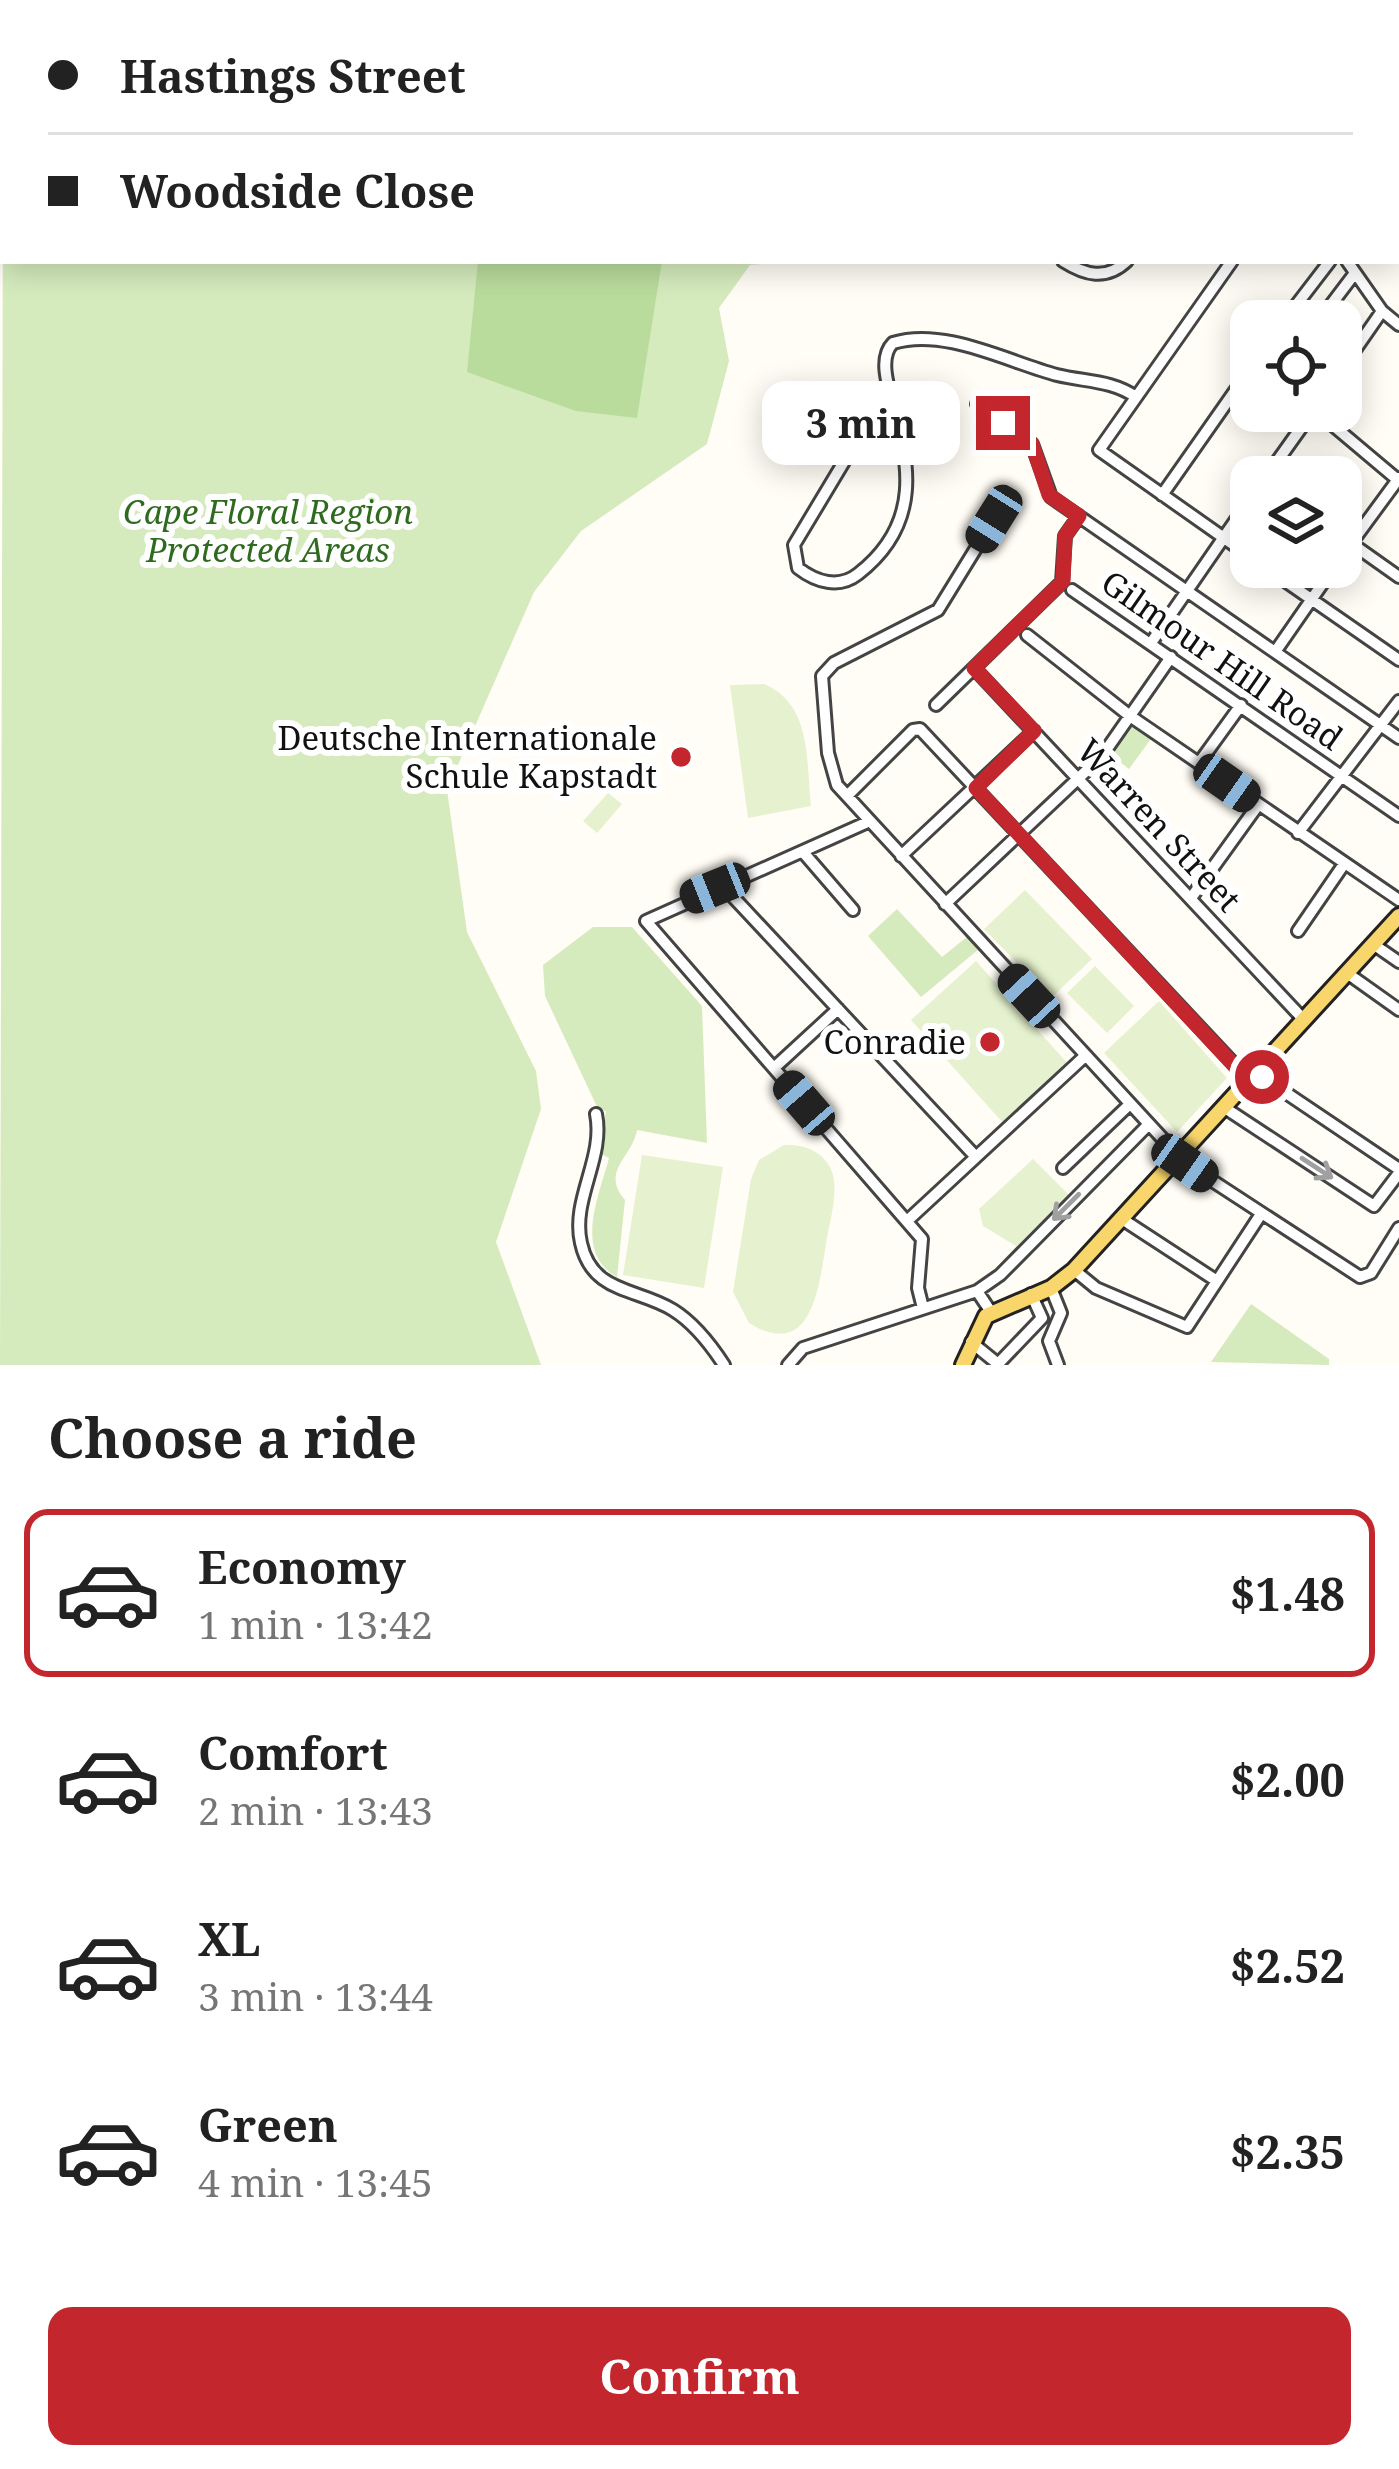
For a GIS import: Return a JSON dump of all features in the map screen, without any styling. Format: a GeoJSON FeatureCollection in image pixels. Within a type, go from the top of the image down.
{"type":"FeatureCollection","features":[{"type":"Feature","properties":{"kind":"main road"},"geometry":{"type":"LineString","coordinates":[[963,1365],[971,1342],[991,1312],[1051,1288],[1074,1270],[1399,916]]}},
{"type":"Feature","properties":{"kind":"street"},"geometry":{"type":"LineString","coordinates":[[1069,264],[1093,275],[1115,272],[1124,264]]}},
{"type":"Feature","properties":{"kind":"street"},"geometry":{"type":"LineString","coordinates":[[1230,264],[1099,450],[1230,543]]}},
{"type":"Feature","properties":{"kind":"street"},"geometry":{"type":"LineString","coordinates":[[1300,300],[1328,264]]}},
{"type":"Feature","properties":{"kind":"street"},"geometry":{"type":"LineString","coordinates":[[1349,264],[1382,311],[1399,325]]}},
{"type":"Feature","properties":{"kind":"street"},"geometry":{"type":"LineString","coordinates":[[1335,300],[1355,273]]}},
{"type":"Feature","properties":{"kind":"street"},"geometry":{"type":"LineString","coordinates":[[1362,340],[1382,311]]}},
{"type":"Feature","properties":{"kind":"street"},"geometry":{"type":"LineString","coordinates":[[854,445],[794,545],[798,568],[820,580],[837,583],[859,574],[881,552],[904,506],[909,469],[884,364],[893,343],[964,346],[1056,374],[1116,385],[1136,397]]}},
{"type":"Feature","properties":{"kind":"street"},"geometry":{"type":"LineString","coordinates":[[1162,495],[1230,398]]}},
{"type":"Feature","properties":{"kind":"street"},"geometry":{"type":"LineString","coordinates":[[977,404],[1032,444],[1048,494],[1399,738]]}},
{"type":"Feature","properties":{"kind":"street"},"geometry":{"type":"LineString","coordinates":[[1283,456],[1303,432]]}},
{"type":"Feature","properties":{"kind":"street"},"geometry":{"type":"LineString","coordinates":[[1340,432],[1398,479],[1362,521]]}},
{"type":"Feature","properties":{"kind":"street"},"geometry":{"type":"LineString","coordinates":[[936,705],[1063,581],[1065,536],[1079,516]]}},
{"type":"Feature","properties":{"kind":"street"},"geometry":{"type":"LineString","coordinates":[[994,519],[938,610],[834,663],[822,676],[830,769],[847,796],[1179,1157],[1360,1277],[1371,1274],[1395,1245],[1399,1228]]}},
{"type":"Feature","properties":{"kind":"street"},"geometry":{"type":"LineString","coordinates":[[1151,644],[1230,528]]}},
{"type":"Feature","properties":{"kind":"street"},"geometry":{"type":"LineString","coordinates":[[1362,551],[1399,577]]}},
{"type":"Feature","properties":{"kind":"street"},"geometry":{"type":"LineString","coordinates":[[1296,588],[1399,660]]}},
{"type":"Feature","properties":{"kind":"street"},"geometry":{"type":"LineString","coordinates":[[1275,652],[1320,588]]}},
{"type":"Feature","properties":{"kind":"street","name":"Gilmour Hill Road"},"geometry":{"type":"LineString","coordinates":[[1072,590],[1399,816]]}},
{"type":"Feature","properties":{"kind":"street"},"geometry":{"type":"LineString","coordinates":[[1027,635],[1130,716],[1399,900]]}},
{"type":"Feature","properties":{"kind":"street"},"geometry":{"type":"LineString","coordinates":[[945,904],[1078,778],[1171,657]]}},
{"type":"Feature","properties":{"kind":"street","name":"Warren Street"},"geometry":{"type":"LineString","coordinates":[[974,668],[1304,1020]]}},
{"type":"Feature","properties":{"kind":"street"},"geometry":{"type":"LineString","coordinates":[[1298,833],[1399,701]]}},
{"type":"Feature","properties":{"kind":"street"},"geometry":{"type":"LineString","coordinates":[[1199,763],[1241,705]]}},
{"type":"Feature","properties":{"kind":"street"},"geometry":{"type":"LineString","coordinates":[[847,796],[917,728],[1252,1076],[1399,1171],[1374,1206],[1225,1108]]}},
{"type":"Feature","properties":{"kind":"street"},"geometry":{"type":"LineString","coordinates":[[901,856],[1034,731]]}},
{"type":"Feature","properties":{"kind":"street"},"geometry":{"type":"LineString","coordinates":[[1191,898],[1258,805]]}},
{"type":"Feature","properties":{"kind":"street"},"geometry":{"type":"LineString","coordinates":[[870,821],[646,921],[924,1244],[918,1288],[923,1308]]}},
{"type":"Feature","properties":{"kind":"street"},"geometry":{"type":"LineString","coordinates":[[803,852],[853,910]]}},
{"type":"Feature","properties":{"kind":"street"},"geometry":{"type":"LineString","coordinates":[[1298,931],[1344,864]]}},
{"type":"Feature","properties":{"kind":"street"},"geometry":{"type":"LineString","coordinates":[[722,885],[976,1157]]}},
{"type":"Feature","properties":{"kind":"street"},"geometry":{"type":"LineString","coordinates":[[1373,944],[1399,962]]}},
{"type":"Feature","properties":{"kind":"street"},"geometry":{"type":"LineString","coordinates":[[1347,973],[1399,1010]]}},
{"type":"Feature","properties":{"kind":"street"},"geometry":{"type":"LineString","coordinates":[[774,1068],[838,1009]]}},
{"type":"Feature","properties":{"kind":"street"},"geometry":{"type":"LineString","coordinates":[[908,1222],[1085,1056]]}},
{"type":"Feature","properties":{"kind":"street"},"geometry":{"type":"LineString","coordinates":[[1063,1168],[1130,1104]]}},
{"type":"Feature","properties":{"kind":"street"},"geometry":{"type":"LineString","coordinates":[[596,1114],[599,1136],[579,1228],[588,1262],[613,1288],[676,1312],[724,1365]]}},
{"type":"Feature","properties":{"kind":"street"},"geometry":{"type":"LineString","coordinates":[[788,1365],[802,1348],[976,1291],[998,1277],[1149,1124]]}},
{"type":"Feature","properties":{"kind":"street"},"geometry":{"type":"LineString","coordinates":[[1074,1270],[1096,1288],[1180,1327],[1192,1323],[1262,1214]]}},
{"type":"Feature","properties":{"kind":"street"},"geometry":{"type":"LineString","coordinates":[[1122,1219],[1217,1281]]}},
{"type":"Feature","properties":{"kind":"street"},"geometry":{"type":"LineString","coordinates":[[1051,1288],[1061,1313],[1049,1341],[1058,1365]]}},
{"type":"Feature","properties":{"kind":"street"},"geometry":{"type":"LineString","coordinates":[[976,1291],[991,1312]]}},
{"type":"Feature","properties":{"kind":"street"},"geometry":{"type":"LineString","coordinates":[[971,1342],[998,1364],[1042,1318],[1031,1294]]}},
{"type":"Feature","properties":{"kind":"green space","name":"Cape Floral Region Protected Areas"},"geometry":{"type":"Polygon","coordinates":[[[3,264],[761,264],[750,265],[719,308],[729,361],[707,444],[581,531],[534,592],[447,790],[467,932],[536,1071],[541,1109],[496,1242],[541,1365],[0,1365],[3,264]]]}},
{"type":"Feature","properties":{"kind":"green space"},"geometry":{"type":"Polygon","coordinates":[[[478,264],[662,264],[637,418],[576,411],[467,372],[478,264]]]}},
{"type":"Feature","properties":{"kind":"green space"},"geometry":{"type":"Polygon","coordinates":[[[764,684],[780,693],[799,719],[811,806],[748,818],[730,685],[764,684]]]}},
{"type":"Feature","properties":{"kind":"green space"},"geometry":{"type":"Polygon","coordinates":[[[1128,725],[1153,736],[1129,769],[1107,752],[1128,725]]]}},
{"type":"Feature","properties":{"kind":"green space"},"geometry":{"type":"Polygon","coordinates":[[[608,793],[622,804],[597,833],[583,821],[608,793]]]}},
{"type":"Feature","properties":{"kind":"green space"},"geometry":{"type":"Polygon","coordinates":[[[1025,890],[1092,959],[1051,998],[984,929],[1025,890]]]}},
{"type":"Feature","properties":{"kind":"green space"},"geometry":{"type":"Polygon","coordinates":[[[897,909],[942,957],[968,936],[979,949],[921,997],[868,936],[897,909]]]}},
{"type":"Feature","properties":{"kind":"green space"},"geometry":{"type":"Polygon","coordinates":[[[593,927],[632,927],[702,1006],[707,1143],[637,1130],[616,1172],[618,1190],[625,1200],[617,1277],[604,1267],[592,1239],[609,1158],[599,1153],[606,1111],[599,1111],[545,996],[543,965],[593,927]]]}},
{"type":"Feature","properties":{"kind":"green space","name":"Conradie"},"geometry":{"type":"Polygon","coordinates":[[[976,961],[1069,1065],[1003,1123],[911,1020],[976,961]]]}},
{"type":"Feature","properties":{"kind":"green space"},"geometry":{"type":"Polygon","coordinates":[[[1095,966],[1134,1006],[1107,1033],[1067,993],[1095,966]]]}},
{"type":"Feature","properties":{"kind":"green space"},"geometry":{"type":"Polygon","coordinates":[[[1159,1001],[1227,1078],[1177,1132],[1104,1053],[1159,1001]]]}},
{"type":"Feature","properties":{"kind":"green space"},"geometry":{"type":"Polygon","coordinates":[[[784,1145],[805,1147],[823,1157],[831,1169],[834,1197],[820,1280],[808,1314],[787,1333],[770,1333],[749,1323],[733,1292],[751,1179],[759,1160],[784,1145]]]}},
{"type":"Feature","properties":{"kind":"green space"},"geometry":{"type":"Polygon","coordinates":[[[642,1155],[723,1167],[704,1288],[623,1275],[642,1155]]]}},
{"type":"Feature","properties":{"kind":"green space"},"geometry":{"type":"Polygon","coordinates":[[[1033,1159],[1071,1197],[1021,1249],[983,1226],[979,1209],[1033,1159]]]}},
{"type":"Feature","properties":{"kind":"green space"},"geometry":{"type":"Polygon","coordinates":[[[1251,1304],[1329,1359],[1329,1365],[1211,1362],[1251,1304]]]}},
{"type":"Feature","properties":{"kind":"place","name":"Deutsche Internationale Schule Kapstadt"},"geometry":{"type":"Point","coordinates":[681,757]}},
{"type":"Feature","properties":{"kind":"place","name":"Conradie"},"geometry":{"type":"Point","coordinates":[990,1042]}},
{"type":"Feature","properties":{"kind":"route"},"geometry":{"type":"LineString","coordinates":[[1003,423],[1032,444],[1049,495],[1079,516],[1065,536],[1063,581],[974,668],[1034,731],[976,788],[1242,1074],[1248,1079],[1255,1072],[1262,1077]]}}]}
